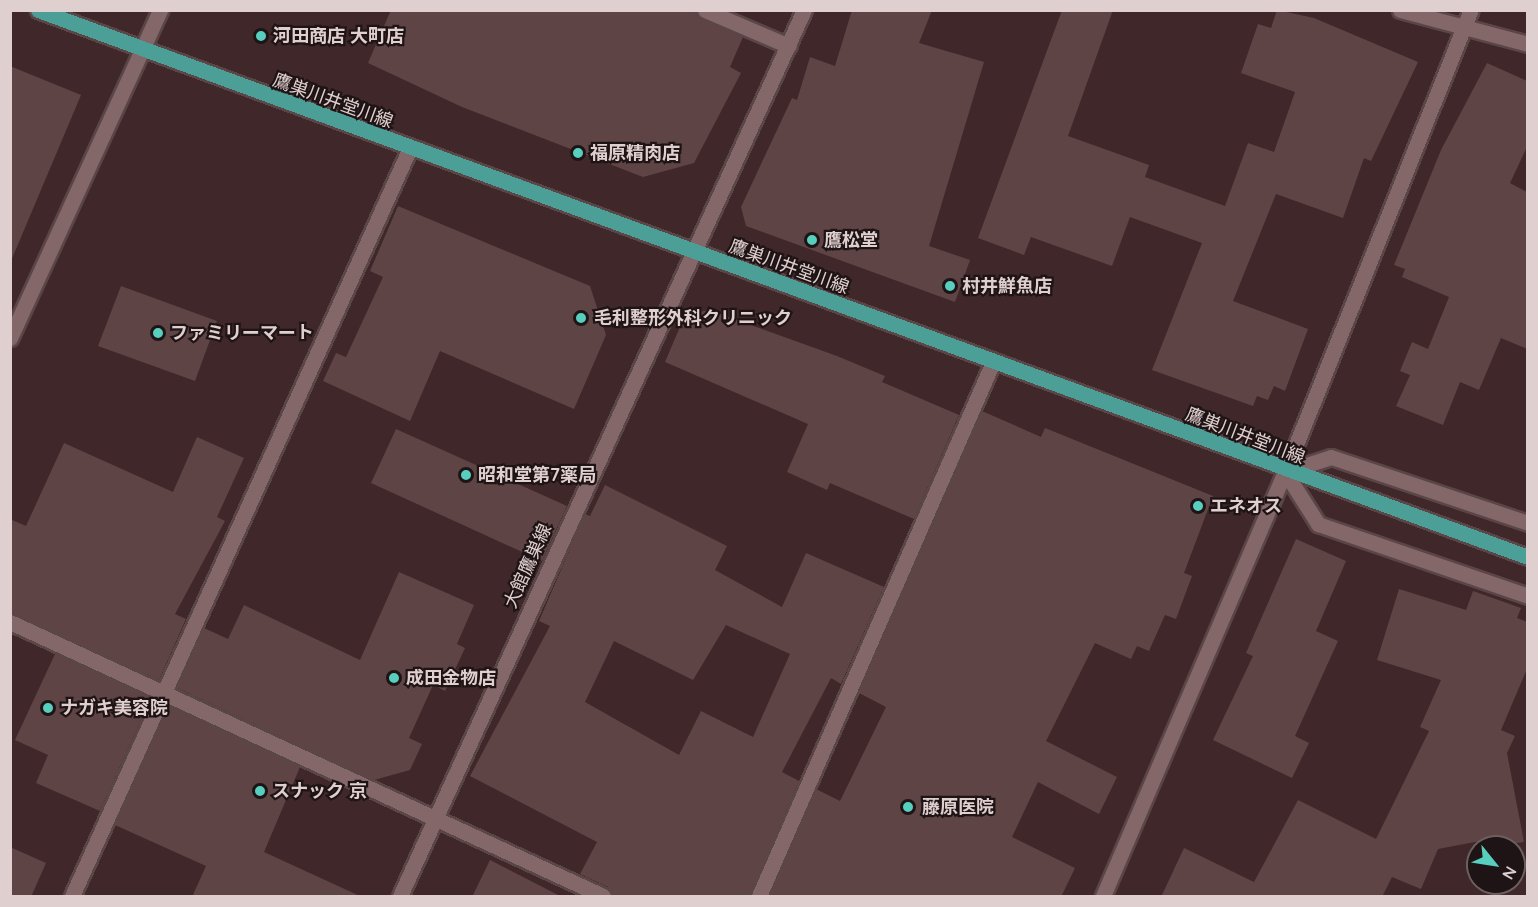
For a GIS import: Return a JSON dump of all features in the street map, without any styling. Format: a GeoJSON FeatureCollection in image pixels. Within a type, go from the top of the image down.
{"type":"FeatureCollection","features":[{"type":"Feature","properties":{"kind":"main road","name":"鷹巣川井堂川線"},"geometry":{"type":"LineString","coordinates":[[38,10],[409,150],[993,362],[1285,472],[1527,557]]}},
{"type":"Feature","properties":{"kind":"street"},"geometry":{"type":"LineString","coordinates":[[10,338],[160,10]]}},
{"type":"Feature","properties":{"kind":"street"},"geometry":{"type":"LineString","coordinates":[[705,10],[789,46]]}},
{"type":"Feature","properties":{"kind":"street","name":"大館鷹巣線"},"geometry":{"type":"LineString","coordinates":[[400,897],[804,10]]}},
{"type":"Feature","properties":{"kind":"street"},"geometry":{"type":"LineString","coordinates":[[1400,10],[1527,44]]}},
{"type":"Feature","properties":{"kind":"street"},"geometry":{"type":"LineString","coordinates":[[1103,897],[1285,472],[1466,28],[1471,10]]}},
{"type":"Feature","properties":{"kind":"street"},"geometry":{"type":"LineString","coordinates":[[72,897],[409,150]]}},
{"type":"Feature","properties":{"kind":"street"},"geometry":{"type":"LineString","coordinates":[[759,897],[993,362]]}},
{"type":"Feature","properties":{"kind":"street"},"geometry":{"type":"LineString","coordinates":[[1285,472],[1331,457],[1527,523]]}},
{"type":"Feature","properties":{"kind":"street"},"geometry":{"type":"LineString","coordinates":[[1285,472],[1318,524],[1527,596]]}},
{"type":"Feature","properties":{"kind":"street"},"geometry":{"type":"LineString","coordinates":[[10,622],[436,816],[603,897]]}},
{"type":"Feature","properties":{"kind":"building"},"geometry":{"type":"Polygon","coordinates":[[[391,10],[695,10],[701,19],[743,37],[730,67],[741,73],[694,163],[643,177],[462,107],[368,63],[391,10]]]}},
{"type":"Feature","properties":{"kind":"building"},"geometry":{"type":"Polygon","coordinates":[[[852,10],[932,10],[919,43],[984,62],[929,246],[970,260],[955,302],[746,226],[741,207],[792,98],[797,100],[810,57],[835,66],[852,10]]]}},
{"type":"Feature","properties":{"kind":"building"},"geometry":{"type":"Polygon","coordinates":[[[1062,10],[1113,10],[1068,136],[1149,165],[1145,177],[1225,206],[1248,143],[1274,152],[1295,92],[1241,73],[1258,24],[1271,28],[1277,10],[1314,18],[1418,62],[1371,161],[1364,158],[1343,218],[1276,194],[1233,301],[1308,329],[1285,391],[1274,386],[1268,400],[1257,396],[1253,406],[1152,370],[1202,243],[1130,217],[1112,266],[1031,237],[1024,255],[978,238],[1062,10]]]}},
{"type":"Feature","properties":{"kind":"building"},"geometry":{"type":"Polygon","coordinates":[[[1487,63],[1527,81],[1527,147],[1510,183],[1527,192],[1527,349],[1501,338],[1479,390],[1460,382],[1443,425],[1396,406],[1410,375],[1400,371],[1412,342],[1428,349],[1449,297],[1402,277],[1405,269],[1394,265],[1441,150],[1487,63]]]}},
{"type":"Feature","properties":{"kind":"building"},"geometry":{"type":"Polygon","coordinates":[[[10,66],[81,95],[11,261],[10,261],[10,66]]]}},
{"type":"Feature","properties":{"kind":"building"},"geometry":{"type":"Polygon","coordinates":[[[398,206],[590,286],[606,335],[574,409],[440,351],[410,421],[323,381],[336,353],[346,357],[383,277],[370,271],[398,206]]]}},
{"type":"Feature","properties":{"kind":"building","name":"ファミリーマート"},"geometry":{"type":"Polygon","coordinates":[[[121,286],[217,321],[195,381],[98,346],[121,286]]]}},
{"type":"Feature","properties":{"kind":"building"},"geometry":{"type":"Polygon","coordinates":[[[709,310],[837,356],[885,376],[882,382],[959,415],[914,519],[830,483],[827,490],[787,472],[808,424],[665,362],[685,315],[709,310]]]}},
{"type":"Feature","properties":{"kind":"building"},"geometry":{"type":"Polygon","coordinates":[[[982,411],[1041,437],[1045,428],[1213,496],[1184,573],[1192,576],[1176,619],[1165,615],[1149,651],[1137,646],[1131,659],[1095,643],[1046,741],[1117,777],[1099,814],[1038,782],[1012,837],[1075,868],[1061,897],[769,897],[816,789],[840,801],[886,707],[859,693],[982,411]]]}},
{"type":"Feature","properties":{"kind":"building"},"geometry":{"type":"Polygon","coordinates":[[[396,429],[567,506],[542,561],[371,483],[396,429]]]}},
{"type":"Feature","properties":{"kind":"building"},"geometry":{"type":"Polygon","coordinates":[[[197,437],[244,458],[217,517],[225,521],[175,614],[186,619],[159,680],[10,612],[10,519],[26,526],[64,443],[173,492],[197,437]]]}},
{"type":"Feature","properties":{"kind":"building"},"geometry":{"type":"Polygon","coordinates":[[[605,485],[727,546],[715,570],[782,607],[806,553],[884,587],[841,684],[831,678],[782,772],[799,781],[749,897],[613,897],[608,887],[580,874],[597,842],[470,776],[550,626],[539,621],[585,514],[590,516],[605,485]],[[726,625],[693,680],[614,641],[585,702],[679,755],[701,711],[753,737],[790,654],[726,625]]]}},
{"type":"Feature","properties":{"kind":"building"},"geometry":{"type":"Polygon","coordinates":[[[1296,539],[1346,561],[1316,631],[1338,641],[1295,736],[1309,743],[1292,778],[1213,740],[1253,656],[1246,653],[1296,539]]]}},
{"type":"Feature","properties":{"kind":"building"},"geometry":{"type":"Polygon","coordinates":[[[399,572],[474,605],[457,644],[465,648],[445,691],[433,685],[409,738],[422,744],[410,770],[374,780],[177,688],[204,628],[228,639],[244,605],[360,660],[399,572]]]}},
{"type":"Feature","properties":{"kind":"building"},"geometry":{"type":"Polygon","coordinates":[[[1399,589],[1466,610],[1473,591],[1521,608],[1517,618],[1527,622],[1527,669],[1501,730],[1515,736],[1507,753],[1523,835],[1466,835],[1466,844],[1438,849],[1421,889],[1392,877],[1382,897],[1161,897],[1184,848],[1254,882],[1298,800],[1376,839],[1429,731],[1420,727],[1441,680],[1377,660],[1399,589]]]}},
{"type":"Feature","properties":{"kind":"building"},"geometry":{"type":"Polygon","coordinates":[[[55,654],[151,698],[100,811],[36,783],[48,755],[15,740],[55,654]]]}},
{"type":"Feature","properties":{"kind":"building"},"geometry":{"type":"Polygon","coordinates":[[[169,706],[300,767],[264,852],[362,897],[192,897],[206,866],[115,825],[169,706]]]}},
{"type":"Feature","properties":{"kind":"building"},"geometry":{"type":"Polygon","coordinates":[[[10,847],[46,863],[31,897],[10,897],[10,847]]]}},
{"type":"Feature","properties":{"kind":"building"},"geometry":{"type":"Polygon","coordinates":[[[490,860],[562,897],[472,897],[490,860]]]}},
{"type":"Feature","properties":{"kind":"place","name":"河田商店 大町店"},"geometry":{"type":"Point","coordinates":[261,36]}},
{"type":"Feature","properties":{"kind":"place","name":"福原精肉店"},"geometry":{"type":"Point","coordinates":[578,153]}},
{"type":"Feature","properties":{"kind":"place","name":"鷹松堂"},"geometry":{"type":"Point","coordinates":[812,240]}},
{"type":"Feature","properties":{"kind":"place","name":"村井鮮魚店"},"geometry":{"type":"Point","coordinates":[950,286]}},
{"type":"Feature","properties":{"kind":"place","name":"毛利整形外科クリニック"},"geometry":{"type":"Point","coordinates":[581,318]}},
{"type":"Feature","properties":{"kind":"place","name":"ファミリーマート"},"geometry":{"type":"Point","coordinates":[158,333]}},
{"type":"Feature","properties":{"kind":"place","name":"昭和堂第7薬局"},"geometry":{"type":"Point","coordinates":[466,475]}},
{"type":"Feature","properties":{"kind":"place","name":"エネオス"},"geometry":{"type":"Point","coordinates":[1198,506]}},
{"type":"Feature","properties":{"kind":"place","name":"成田金物店"},"geometry":{"type":"Point","coordinates":[394,678]}},
{"type":"Feature","properties":{"kind":"place","name":"ナガキ美容院"},"geometry":{"type":"Point","coordinates":[48,708]}},
{"type":"Feature","properties":{"kind":"place","name":"スナック 京"},"geometry":{"type":"Point","coordinates":[260,791]}},
{"type":"Feature","properties":{"kind":"place","name":"藤原医院"},"geometry":{"type":"Point","coordinates":[908,807]}}]}
